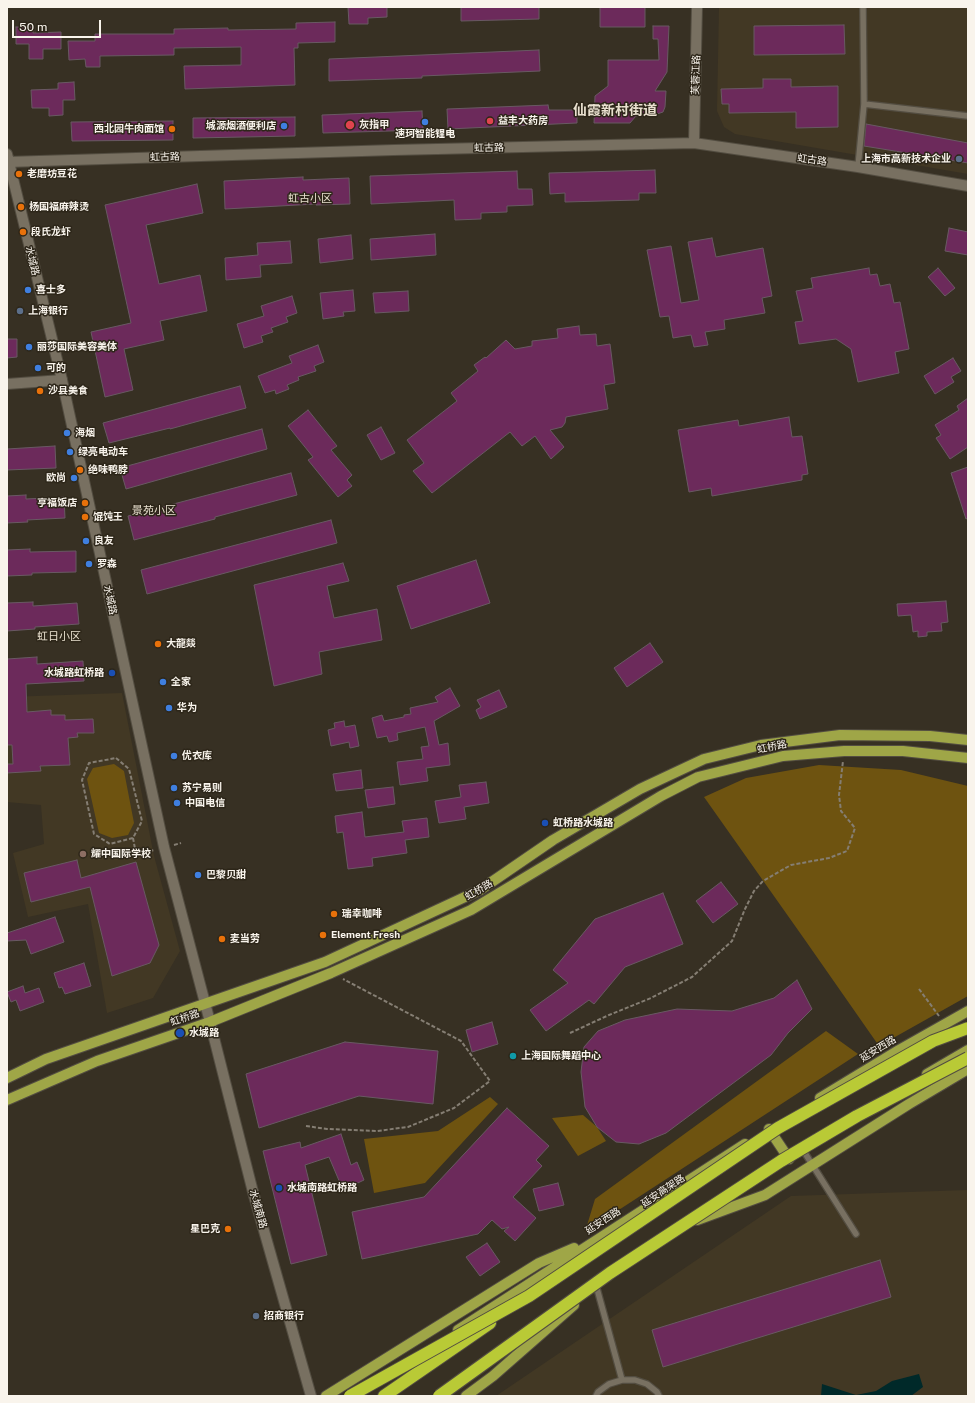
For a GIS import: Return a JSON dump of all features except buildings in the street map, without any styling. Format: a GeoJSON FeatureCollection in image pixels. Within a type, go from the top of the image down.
{"type":"FeatureCollection","features":[{"type":"Feature","properties":{"kind":"highway","name":"延安高架路"},"geometry":{"type":"LineString","coordinates":[[384,1396],[778,1128],[933,1041],[968,1028]]}},
{"type":"Feature","properties":{"kind":"highway"},"geometry":{"type":"LineString","coordinates":[[439,1396],[610,1273],[780,1161],[857,1116],[968,1058]]}},
{"type":"Feature","properties":{"kind":"highway"},"geometry":{"type":"LineString","coordinates":[[350,1396],[529,1296]]}},
{"type":"Feature","properties":{"kind":"main road","name":"虹桥路"},"geometry":{"type":"LineString","coordinates":[[7,1078],[46,1059],[325,962],[480,890],[553,840],[640,789],[704,759],[761,744],[840,735],[930,736],[968,740]]}},
{"type":"Feature","properties":{"kind":"main road","name":"虹桥路"},"geometry":{"type":"LineString","coordinates":[[7,1100],[97,1061],[210,1022],[331,973],[471,910],[661,796],[698,777],[783,756],[844,751],[903,751],[968,758]]}},
{"type":"Feature","properties":{"kind":"main road","name":"延安西路"},"geometry":{"type":"LineString","coordinates":[[359,1396],[723,1157],[899,1050],[968,1010]]}},
{"type":"Feature","properties":{"kind":"main road"},"geometry":{"type":"LineString","coordinates":[[432,1396],[596,1285],[789,1159],[865,1110],[968,1050]]}},
{"type":"Feature","properties":{"kind":"main road"},"geometry":{"type":"LineString","coordinates":[[697,1220],[765,1195],[909,1104],[968,1069]]}},
{"type":"Feature","properties":{"kind":"main road"},"geometry":{"type":"LineString","coordinates":[[769,1129],[789,1159]]}},
{"type":"Feature","properties":{"kind":"main road"},"geometry":{"type":"LineString","coordinates":[[326,1396],[539,1263],[602,1236]]}},
{"type":"Feature","properties":{"kind":"main road"},"geometry":{"type":"LineString","coordinates":[[466,1396],[494,1376],[596,1285]]}},
{"type":"Feature","properties":{"kind":"street","name":"芙蓉江路"},"geometry":{"type":"LineString","coordinates":[[694,143],[697,7]]}},
{"type":"Feature","properties":{"kind":"street","name":"虹古路"},"geometry":{"type":"LineString","coordinates":[[7,160],[694,143],[858,167],[968,186]]}},
{"type":"Feature","properties":{"kind":"street","name":"水城路"},"geometry":{"type":"LineString","coordinates":[[7,160],[62,380],[164,847],[210,1022]]}},
{"type":"Feature","properties":{"kind":"street"},"geometry":{"type":"LineString","coordinates":[[7,384],[62,380]]}},
{"type":"Feature","properties":{"kind":"street","name":"水城南路"},"geometry":{"type":"LineString","coordinates":[[210,1022],[253,1192],[311,1396]]}},
{"type":"Feature","properties":{"kind":"lane"},"geometry":{"type":"LineString","coordinates":[[858,167],[864,104],[863,7]]}},
{"type":"Feature","properties":{"kind":"lane"},"geometry":{"type":"LineString","coordinates":[[864,104],[968,116]]}},
{"type":"Feature","properties":{"kind":"lane"},"geometry":{"type":"LineString","coordinates":[[803,1150],[856,1234]]}},
{"type":"Feature","properties":{"kind":"lane"},"geometry":{"type":"LineString","coordinates":[[596,1285],[622,1380]]}},
{"type":"Feature","properties":{"kind":"lane"},"geometry":{"type":"LineString","coordinates":[[596,1396],[598,1392],[609,1384],[622,1380],[635,1380],[647,1384],[657,1392],[659,1396]]}},
{"type":"Feature","properties":{"kind":"path"},"geometry":{"type":"LineString","coordinates":[[570,1033],[608,1015],[651,998],[692,977],[732,941],[745,909],[754,892],[763,881],[791,865],[829,858],[847,851],[855,828],[841,811],[839,795],[844,751]]}},
{"type":"Feature","properties":{"kind":"path"},"geometry":{"type":"LineString","coordinates":[[116,758],[130,769],[142,821],[133,838],[110,844],[94,834],[82,780],[89,763],[116,758]]}},
{"type":"Feature","properties":{"kind":"path"},"geometry":{"type":"LineString","coordinates":[[306,1126],[327,1129],[377,1131],[408,1127],[454,1108],[490,1081],[461,1041],[331,973]]}},
{"type":"Feature","properties":{"kind":"path"},"geometry":{"type":"LineString","coordinates":[[919,989],[944,1024]]}},
{"type":"Feature","properties":{"kind":"shaded area"},"geometry":{"type":"Polygon","coordinates":[[[719,7],[968,7],[968,174],[735,134],[724,127],[717,111],[719,7]]]}},
{"type":"Feature","properties":{"kind":"shaded area","name":"耀中国际学校"},"geometry":{"type":"Polygon","coordinates":[[[122,693],[154,856],[180,951],[153,998],[107,1013],[88,904],[28,917],[13,853],[44,844],[41,805],[7,802],[7,697],[122,693]]]}},
{"type":"Feature","properties":{"kind":"shaded area"},"geometry":{"type":"Polygon","coordinates":[[[114,764],[124,771],[134,823],[128,835],[112,838],[99,833],[87,779],[93,768],[114,764]]]}},
{"type":"Feature","properties":{"kind":"shaded area"},"geometry":{"type":"Polygon","coordinates":[[[819,765],[901,770],[968,786],[968,996],[879,1046],[704,797],[746,778],[819,765]]]}},
{"type":"Feature","properties":{"kind":"shaded area"},"geometry":{"type":"Polygon","coordinates":[[[826,1031],[858,1054],[585,1232],[595,1199],[826,1031]]]}},
{"type":"Feature","properties":{"kind":"shaded area"},"geometry":{"type":"Polygon","coordinates":[[[490,1097],[498,1104],[425,1183],[374,1193],[364,1139],[438,1131],[490,1097]]]}},
{"type":"Feature","properties":{"kind":"shaded area"},"geometry":{"type":"Polygon","coordinates":[[[583,1115],[597,1127],[606,1141],[578,1156],[552,1118],[583,1115]]]}},
{"type":"Feature","properties":{"kind":"shaded area"},"geometry":{"type":"Polygon","coordinates":[[[968,1190],[968,1396],[496,1396],[791,1196],[968,1190]]]}},
{"type":"Feature","properties":{"kind":"water"},"geometry":{"type":"Polygon","coordinates":[[[919,1374],[923,1387],[911,1396],[821,1396],[822,1384],[856,1395],[876,1391],[892,1381],[919,1374]]]}},
{"type":"Feature","properties":{"kind":"place","name":"益丰大药房"},"geometry":{"type":"Point","coordinates":[490,121]}},
{"type":"Feature","properties":{"kind":"place","name":"速珂智能锂电"},"geometry":{"type":"Point","coordinates":[425,122]}},
{"type":"Feature","properties":{"kind":"place","name":"灰指甲"},"geometry":{"type":"Point","coordinates":[350,125]}},
{"type":"Feature","properties":{"kind":"place","name":"城源烟酒便利店"},"geometry":{"type":"Point","coordinates":[284,126]}},
{"type":"Feature","properties":{"kind":"place","name":"西北园牛肉面馆"},"geometry":{"type":"Point","coordinates":[172,129]}},
{"type":"Feature","properties":{"kind":"place","name":"上海市高新技术企业"},"geometry":{"type":"Point","coordinates":[959,159]}},
{"type":"Feature","properties":{"kind":"place","name":"老磨坊豆花"},"geometry":{"type":"Point","coordinates":[19,174]}},
{"type":"Feature","properties":{"kind":"place","name":"杨国福麻辣烫"},"geometry":{"type":"Point","coordinates":[21,207]}},
{"type":"Feature","properties":{"kind":"place","name":"段氏龙虾"},"geometry":{"type":"Point","coordinates":[23,232]}},
{"type":"Feature","properties":{"kind":"place","name":"喜士多"},"geometry":{"type":"Point","coordinates":[28,290]}},
{"type":"Feature","properties":{"kind":"place","name":"上海银行"},"geometry":{"type":"Point","coordinates":[20,311]}},
{"type":"Feature","properties":{"kind":"place","name":"丽莎国际美容美体"},"geometry":{"type":"Point","coordinates":[29,347]}},
{"type":"Feature","properties":{"kind":"place","name":"可的"},"geometry":{"type":"Point","coordinates":[38,368]}},
{"type":"Feature","properties":{"kind":"place","name":"沙县美食"},"geometry":{"type":"Point","coordinates":[40,391]}},
{"type":"Feature","properties":{"kind":"place","name":"海烟"},"geometry":{"type":"Point","coordinates":[67,433]}},
{"type":"Feature","properties":{"kind":"place","name":"绿亮电动车"},"geometry":{"type":"Point","coordinates":[70,452]}},
{"type":"Feature","properties":{"kind":"place","name":"绝味鸭脖"},"geometry":{"type":"Point","coordinates":[80,470]}},
{"type":"Feature","properties":{"kind":"place","name":"欧尚"},"geometry":{"type":"Point","coordinates":[74,478]}},
{"type":"Feature","properties":{"kind":"place","name":"亨福饭店"},"geometry":{"type":"Point","coordinates":[85,503]}},
{"type":"Feature","properties":{"kind":"place","name":"馄饨王"},"geometry":{"type":"Point","coordinates":[85,517]}},
{"type":"Feature","properties":{"kind":"place","name":"良友"},"geometry":{"type":"Point","coordinates":[86,541]}},
{"type":"Feature","properties":{"kind":"place","name":"罗森"},"geometry":{"type":"Point","coordinates":[89,564]}},
{"type":"Feature","properties":{"kind":"place","name":"大龍燚"},"geometry":{"type":"Point","coordinates":[158,644]}},
{"type":"Feature","properties":{"kind":"place","name":"水城路虹桥路"},"geometry":{"type":"Point","coordinates":[112,673]}},
{"type":"Feature","properties":{"kind":"place","name":"全家"},"geometry":{"type":"Point","coordinates":[163,682]}},
{"type":"Feature","properties":{"kind":"place","name":"华为"},"geometry":{"type":"Point","coordinates":[169,708]}},
{"type":"Feature","properties":{"kind":"place","name":"优衣库"},"geometry":{"type":"Point","coordinates":[174,756]}},
{"type":"Feature","properties":{"kind":"place","name":"苏宁易则"},"geometry":{"type":"Point","coordinates":[174,788]}},
{"type":"Feature","properties":{"kind":"place","name":"中国电信"},"geometry":{"type":"Point","coordinates":[177,803]}},
{"type":"Feature","properties":{"kind":"place","name":"虹桥路水城路"},"geometry":{"type":"Point","coordinates":[545,823]}},
{"type":"Feature","properties":{"kind":"place","name":"耀中国际学校"},"geometry":{"type":"Point","coordinates":[83,854]}},
{"type":"Feature","properties":{"kind":"place","name":"巴黎贝甜"},"geometry":{"type":"Point","coordinates":[198,875]}},
{"type":"Feature","properties":{"kind":"place","name":"瑞幸咖啡"},"geometry":{"type":"Point","coordinates":[334,914]}},
{"type":"Feature","properties":{"kind":"place","name":"Element Fresh"},"geometry":{"type":"Point","coordinates":[323,935]}},
{"type":"Feature","properties":{"kind":"place","name":"麦当劳"},"geometry":{"type":"Point","coordinates":[222,939]}},
{"type":"Feature","properties":{"kind":"place","name":"水城路"},"geometry":{"type":"Point","coordinates":[180,1033]}},
{"type":"Feature","properties":{"kind":"place","name":"上海国际舞蹈中心"},"geometry":{"type":"Point","coordinates":[513,1056]}},
{"type":"Feature","properties":{"kind":"place","name":"水城南路虹桥路"},"geometry":{"type":"Point","coordinates":[279,1188]}},
{"type":"Feature","properties":{"kind":"place","name":"星巴克"},"geometry":{"type":"Point","coordinates":[228,1229]}},
{"type":"Feature","properties":{"kind":"place","name":"招商银行"},"geometry":{"type":"Point","coordinates":[256,1316]}},
{"type":"Feature","properties":{"kind":"district","name":"仙霞新村街道"},"geometry":{"type":"Point","coordinates":[615,111]}},
{"type":"Feature","properties":{"kind":"district","name":"虹古小区"},"geometry":{"type":"Point","coordinates":[310,199]}},
{"type":"Feature","properties":{"kind":"district","name":"景苑小区"},"geometry":{"type":"Point","coordinates":[154,511]}},
{"type":"Feature","properties":{"kind":"district","name":"虹日小区"},"geometry":{"type":"Point","coordinates":[59,637]}}]}
